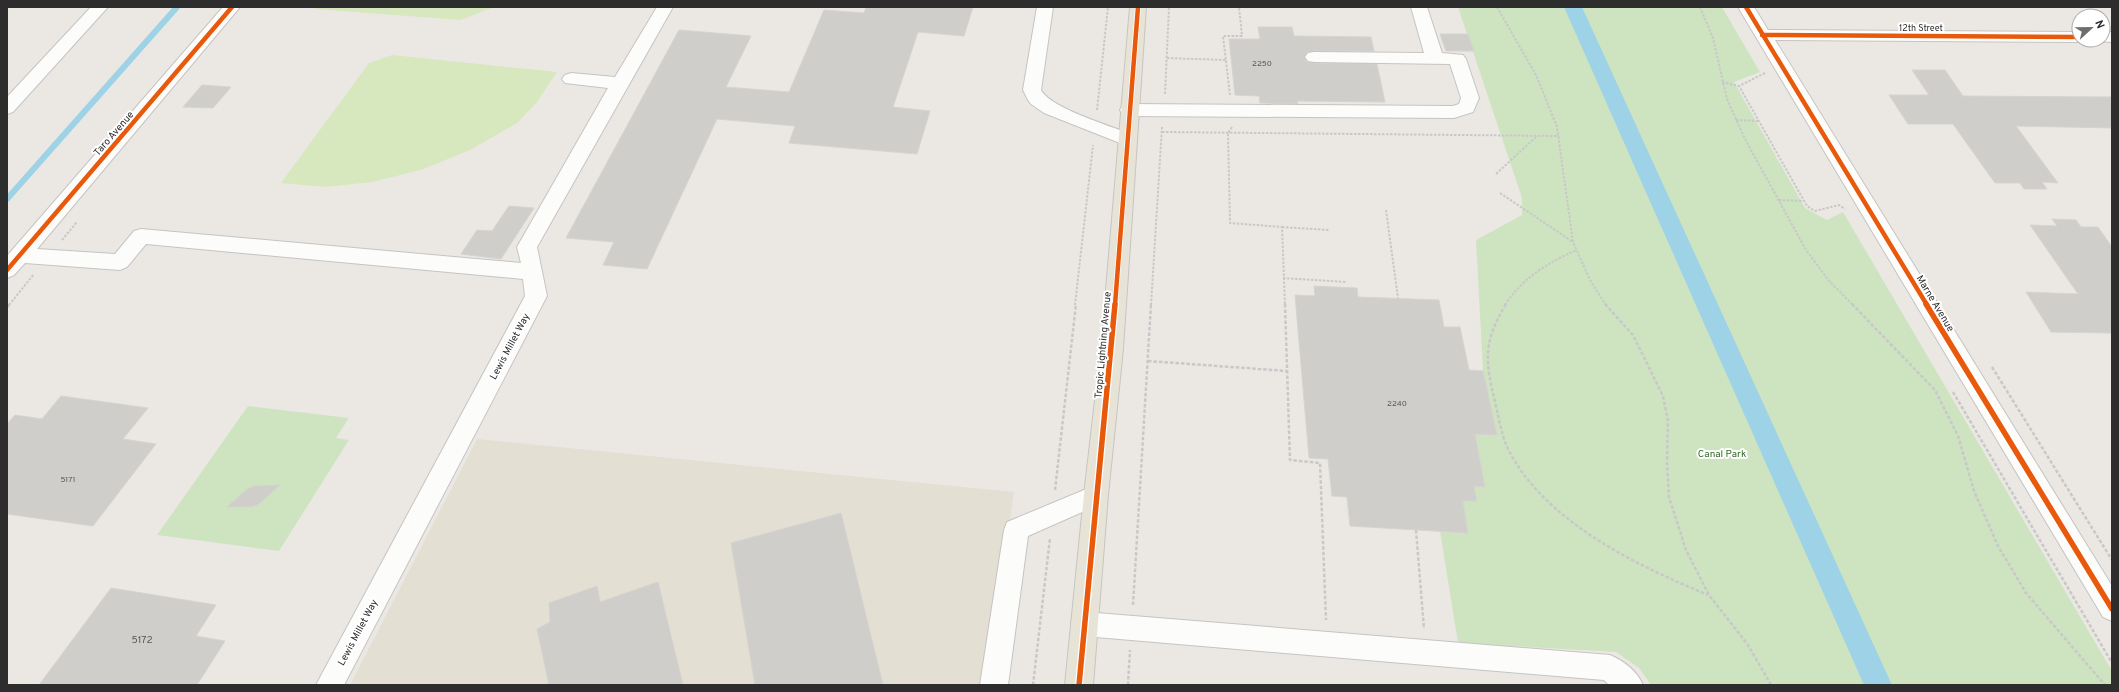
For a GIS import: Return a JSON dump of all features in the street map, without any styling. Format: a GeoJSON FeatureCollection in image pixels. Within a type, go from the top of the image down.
{"type":"FeatureCollection","features":[{"type":"Feature","properties":{"kind":"main road","name":"Tropic Lightning Avenue"},"geometry":{"type":"LineString","coordinates":[[1079,685],[1096,495],[1112,349],[1138,7]]}},
{"type":"Feature","properties":{"kind":"street"},"geometry":{"type":"LineString","coordinates":[[7,108],[100,7]]}},
{"type":"Feature","properties":{"kind":"street","name":"Taro Avenue"},"geometry":{"type":"LineString","coordinates":[[13,262],[232,7]]}},
{"type":"Feature","properties":{"kind":"street","name":"Lewis Millet Way"},"geometry":{"type":"LineString","coordinates":[[330,685],[536,296],[533,272],[527,247],[665,7]]}},
{"type":"Feature","properties":{"kind":"street"},"geometry":{"type":"LineString","coordinates":[[1045,7],[1032,90],[1036,100],[1051,109],[1127,139]]}},
{"type":"Feature","properties":{"kind":"street"},"geometry":{"type":"LineString","coordinates":[[1419,7],[1435,59]]}},
{"type":"Feature","properties":{"kind":"street","name":"Marne Avenue"},"geometry":{"type":"LineString","coordinates":[[1746,7],[2112,609]]}},
{"type":"Feature","properties":{"kind":"street","name":"12th Street"},"geometry":{"type":"LineString","coordinates":[[1762,35],[2071,36]]}},
{"type":"Feature","properties":{"kind":"street"},"geometry":{"type":"LineString","coordinates":[[1129,110],[1454,112],[1467,108],[1470,98],[1457,59],[1314,57]]}},
{"type":"Feature","properties":{"kind":"street"},"geometry":{"type":"LineString","coordinates":[[571,79],[620,83]]}},
{"type":"Feature","properties":{"kind":"street"},"geometry":{"type":"LineString","coordinates":[[13,262],[120,262],[141,236],[533,272]]}},
{"type":"Feature","properties":{"kind":"street"},"geometry":{"type":"LineString","coordinates":[[994,685],[1016,530],[1096,495]]}},
{"type":"Feature","properties":{"kind":"street"},"geometry":{"type":"LineString","coordinates":[[1084,624],[1610,668],[1629,685]]}},
{"type":"Feature","properties":{"kind":"path"},"geometry":{"type":"LineString","coordinates":[[1034,685],[1082,233],[1108,7]]}},
{"type":"Feature","properties":{"kind":"path"},"geometry":{"type":"LineString","coordinates":[[1128,685],[1162,132],[1165,110],[1169,7]]}},
{"type":"Feature","properties":{"kind":"path"},"geometry":{"type":"LineString","coordinates":[[1239,7],[1242,36],[1223,36],[1234,126],[1228,133],[1230,223],[1330,230]]}},
{"type":"Feature","properties":{"kind":"path"},"geometry":{"type":"LineString","coordinates":[[1497,7],[1536,75],[1557,127],[1573,242],[1590,280],[1602,298],[1633,335],[1662,396],[1668,421],[1667,463],[1669,496],[1686,550],[1709,595],[1748,645],[1771,685]]}},
{"type":"Feature","properties":{"kind":"path"},"geometry":{"type":"LineString","coordinates":[[1700,7],[1715,44],[1725,95],[1736,120],[1806,250],[1829,280],[1887,338],[1935,390],[1958,436],[1974,491],[1998,546],[2026,593],[2104,685]]}},
{"type":"Feature","properties":{"kind":"path"},"geometry":{"type":"LineString","coordinates":[[1167,58],[1226,60]]}},
{"type":"Feature","properties":{"kind":"path"},"geometry":{"type":"LineString","coordinates":[[1722,82],[1740,86],[1765,74],[1761,68]]}},
{"type":"Feature","properties":{"kind":"path"},"geometry":{"type":"LineString","coordinates":[[1740,86],[1807,206],[1815,211],[1840,205],[1847,211]]}},
{"type":"Feature","properties":{"kind":"path"},"geometry":{"type":"LineString","coordinates":[[1736,120],[1760,121]]}},
{"type":"Feature","properties":{"kind":"path"},"geometry":{"type":"LineString","coordinates":[[1162,132],[1559,136]]}},
{"type":"Feature","properties":{"kind":"path"},"geometry":{"type":"LineString","coordinates":[[1496,174],[1538,136]]}},
{"type":"Feature","properties":{"kind":"path"},"geometry":{"type":"LineString","coordinates":[[1500,193],[1573,242]]}},
{"type":"Feature","properties":{"kind":"path"},"geometry":{"type":"LineString","coordinates":[[1779,200],[1804,201]]}},
{"type":"Feature","properties":{"kind":"path"},"geometry":{"type":"LineString","coordinates":[[1386,210],[1398,298]]}},
{"type":"Feature","properties":{"kind":"path"},"geometry":{"type":"LineString","coordinates":[[1282,227],[1290,460],[1320,463],[1328,645]]}},
{"type":"Feature","properties":{"kind":"path"},"geometry":{"type":"LineString","coordinates":[[1577,250],[1551,262],[1525,281],[1513,292],[1496,322],[1487,352],[1487,367],[1504,438],[1527,474],[1546,497],[1571,519],[1627,559],[1709,595]]}},
{"type":"Feature","properties":{"kind":"path"},"geometry":{"type":"LineString","coordinates":[[1284,278],[1346,282]]}},
{"type":"Feature","properties":{"kind":"path"},"geometry":{"type":"LineString","coordinates":[[1148,361],[1287,371]]}},
{"type":"Feature","properties":{"kind":"path"},"geometry":{"type":"LineString","coordinates":[[1951,389],[2112,663]]}},
{"type":"Feature","properties":{"kind":"path"},"geometry":{"type":"LineString","coordinates":[[1416,530],[1426,653]]}},
{"type":"Feature","properties":{"kind":"shaded area"},"geometry":{"type":"Polygon","coordinates":[[[477,439],[1014,492],[987,685],[350,685],[477,439]]]}},
{"type":"Feature","properties":{"kind":"green space"},"geometry":{"type":"Polygon","coordinates":[[[315,7],[494,7],[460,20],[315,9],[315,7]]]}},
{"type":"Feature","properties":{"kind":"green space","name":"Canal Park"},"geometry":{"type":"Polygon","coordinates":[[[1458,7],[1722,7],[1760,72],[1734,82],[1805,208],[1827,220],[1843,212],[2112,671],[2112,685],[1651,685],[1639,668],[1616,652],[1458,643],[1440,531],[1468,533],[1463,501],[1477,501],[1474,486],[1485,487],[1475,434],[1497,435],[1483,371],[1476,240],[1522,215],[1522,198],[1458,7]]]}},
{"type":"Feature","properties":{"kind":"green space"},"geometry":{"type":"Polygon","coordinates":[[[392,55],[557,72],[537,102],[517,123],[470,150],[421,170],[372,182],[325,187],[281,183],[369,63],[392,55]]]}},
{"type":"Feature","properties":{"kind":"green space"},"geometry":{"type":"Polygon","coordinates":[[[248,406],[349,418],[336,438],[349,440],[279,551],[157,535],[248,406]]]}},
{"type":"Feature","properties":{"kind":"building"},"geometry":{"type":"Polygon","coordinates":[[[866,7],[973,7],[964,36],[918,32],[893,107],[930,111],[917,154],[789,143],[795,126],[717,119],[647,269],[603,265],[614,242],[566,238],[679,30],[751,36],[726,87],[789,92],[824,10],[864,13],[866,7]]]}},
{"type":"Feature","properties":{"kind":"building"},"geometry":{"type":"Polygon","coordinates":[[[1258,27],[1292,27],[1294,36],[1371,37],[1374,51],[1314,51],[1307,52],[1304,57],[1307,62],[1314,63],[1377,64],[1385,102],[1297,101],[1298,104],[1260,103],[1259,96],[1235,95],[1229,39],[1260,39],[1258,27]]]}},
{"type":"Feature","properties":{"kind":"building"},"geometry":{"type":"Polygon","coordinates":[[[1440,34],[1468,34],[1474,51],[1446,51],[1440,34]]]}},
{"type":"Feature","properties":{"kind":"building"},"geometry":{"type":"Polygon","coordinates":[[[1912,70],[1945,70],[1963,96],[2112,97],[2112,128],[2016,126],[2058,183],[2042,182],[2047,189],[2024,189],[2020,183],[1995,183],[1953,124],[1908,124],[1889,95],[1929,95],[1912,70]]]}},
{"type":"Feature","properties":{"kind":"building"},"geometry":{"type":"Polygon","coordinates":[[[202,85],[231,87],[213,108],[183,107],[202,85]]]}},
{"type":"Feature","properties":{"kind":"building"},"geometry":{"type":"Polygon","coordinates":[[[509,206],[534,208],[501,259],[461,254],[477,230],[492,231],[509,206]]]}},
{"type":"Feature","properties":{"kind":"building"},"geometry":{"type":"Polygon","coordinates":[[[2052,219],[2076,220],[2081,227],[2098,227],[2112,247],[2112,333],[2051,332],[2026,292],[2078,294],[2030,225],[2057,226],[2052,219]]]}},
{"type":"Feature","properties":{"kind":"building"},"geometry":{"type":"Polygon","coordinates":[[[1314,286],[1357,288],[1358,297],[1439,300],[1444,327],[1460,327],[1469,370],[1483,371],[1497,435],[1475,434],[1485,487],[1474,486],[1477,501],[1463,501],[1468,533],[1350,526],[1347,497],[1332,496],[1328,459],[1309,458],[1295,295],[1315,296],[1314,286]]]}},
{"type":"Feature","properties":{"kind":"building"},"geometry":{"type":"Polygon","coordinates":[[[61,396],[148,408],[123,439],[156,444],[93,526],[7,514],[7,424],[15,415],[42,419],[61,396]]]}},
{"type":"Feature","properties":{"kind":"building"},"geometry":{"type":"Polygon","coordinates":[[[280,485],[259,504],[252,507],[227,507],[247,489],[255,486],[280,485]]]}},
{"type":"Feature","properties":{"kind":"building"},"geometry":{"type":"Polygon","coordinates":[[[841,513],[883,685],[755,685],[731,543],[841,513]]]}},
{"type":"Feature","properties":{"kind":"building"},"geometry":{"type":"Polygon","coordinates":[[[658,582],[683,685],[549,685],[537,629],[550,622],[549,603],[597,586],[600,602],[658,582]]]}},
{"type":"Feature","properties":{"kind":"building"},"geometry":{"type":"Polygon","coordinates":[[[111,588],[216,605],[196,636],[225,641],[197,685],[39,685],[111,588]]]}},
{"type":"Feature","properties":{"kind":"waterway"},"geometry":{"type":"LineString","coordinates":[[7,199],[177,7]]}},
{"type":"Feature","properties":{"kind":"waterway"},"geometry":{"type":"LineString","coordinates":[[1573,7],[1878,685]]}},
{"type":"Feature","properties":{"kind":"cycle path"},"geometry":{"type":"LineString","coordinates":[[7,270],[232,7]]}},
{"type":"Feature","properties":{"kind":"cycle path"},"geometry":{"type":"LineString","coordinates":[[1079,685],[1096,495],[1112,349],[1138,7]]}},
{"type":"Feature","properties":{"kind":"cycle path"},"geometry":{"type":"LineString","coordinates":[[1746,7],[2112,609]]}},
{"type":"Feature","properties":{"kind":"cycle path"},"geometry":{"type":"LineString","coordinates":[[1762,35],[2071,37]]}}]}
